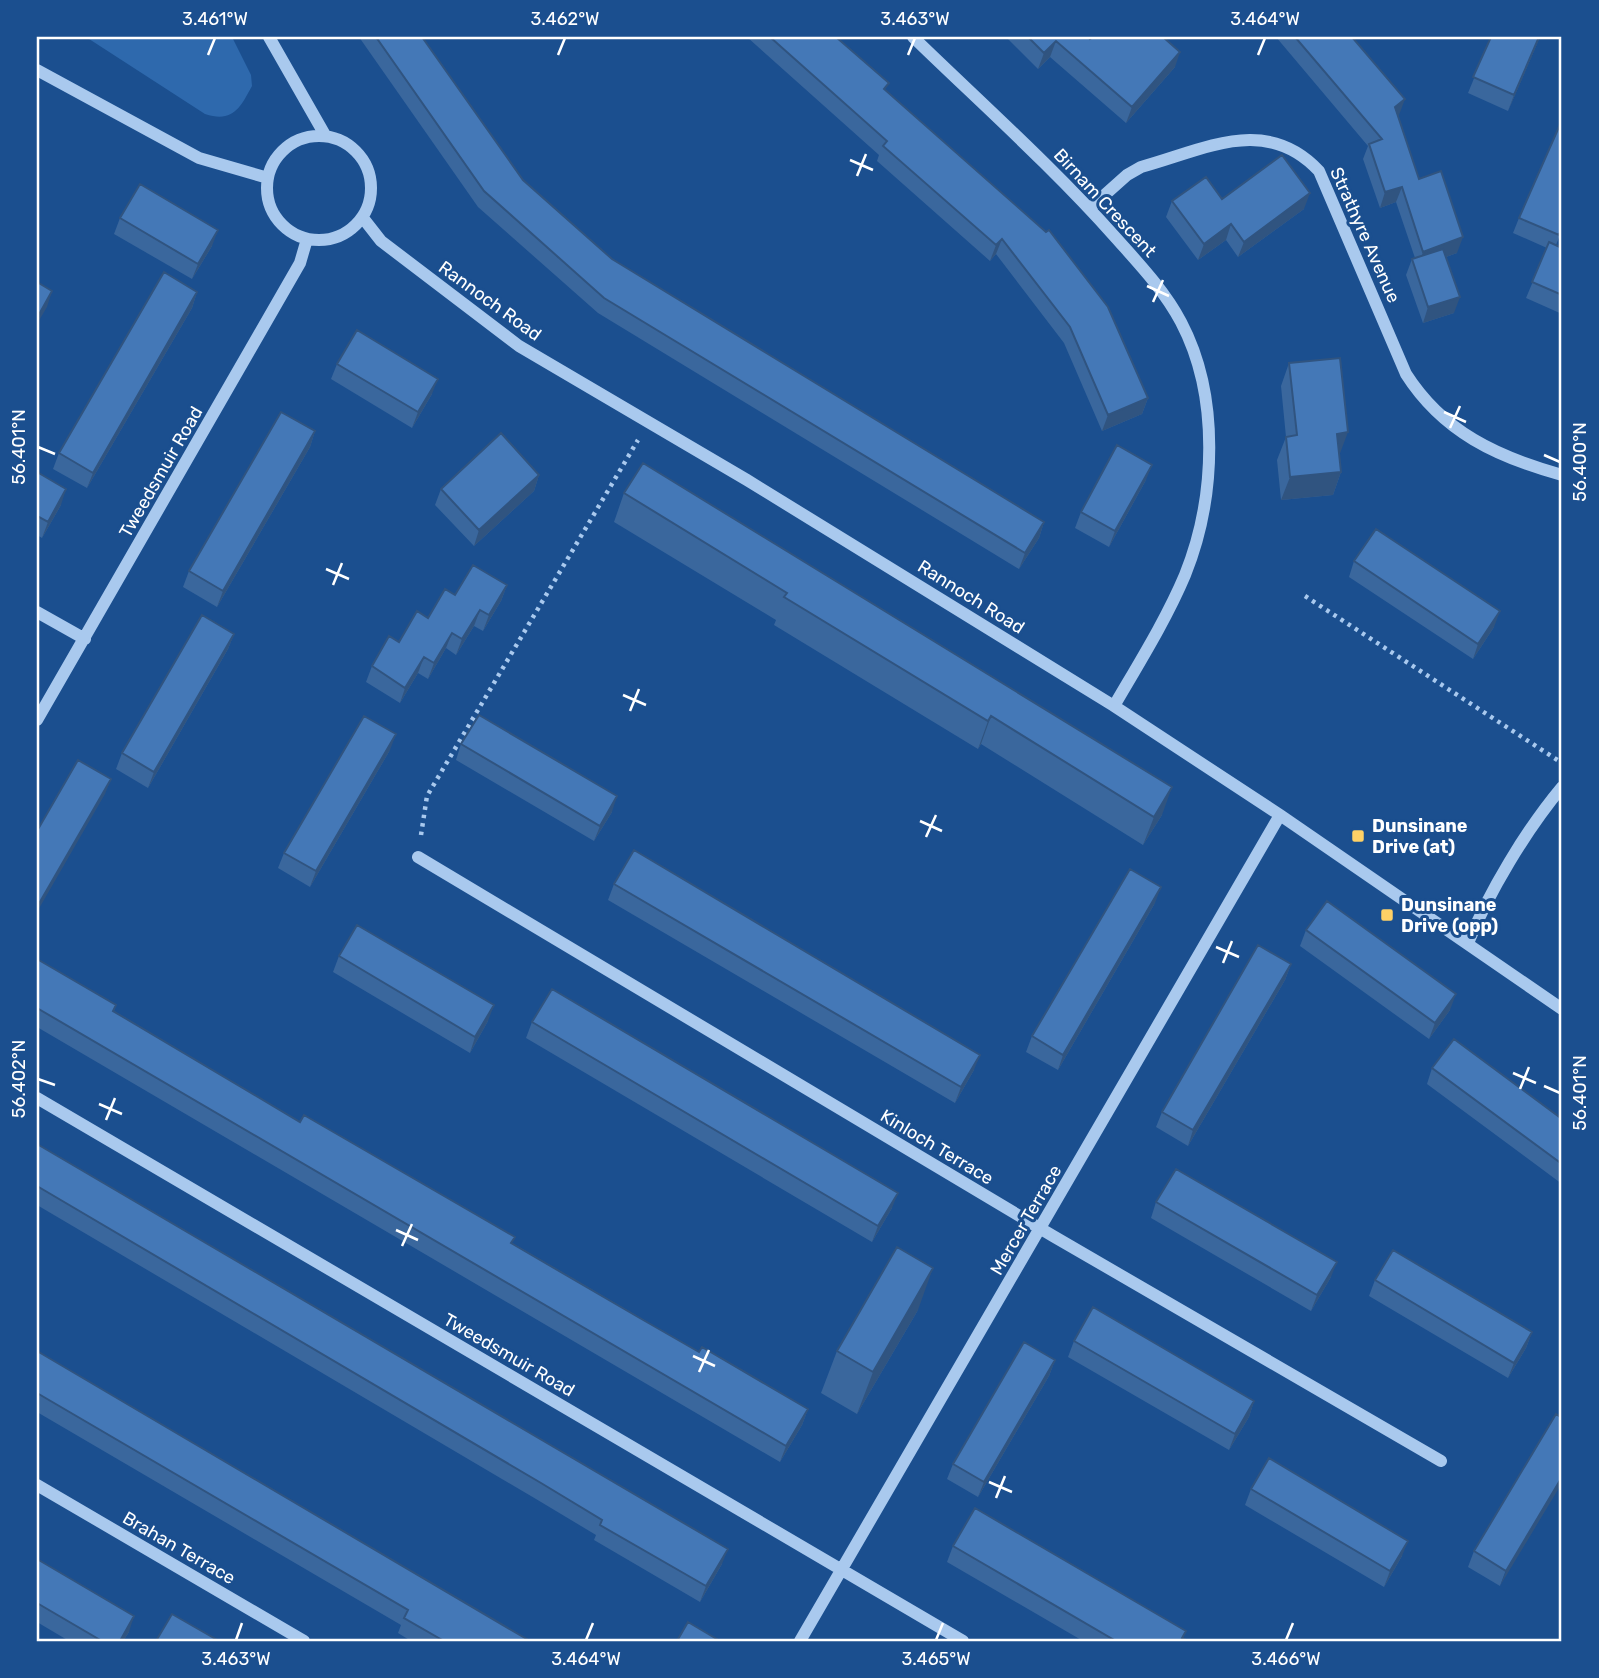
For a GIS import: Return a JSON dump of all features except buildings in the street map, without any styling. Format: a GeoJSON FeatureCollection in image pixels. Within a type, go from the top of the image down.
{"type":"FeatureCollection","features":[{"type":"Feature","properties":{"kind":"street"},"geometry":{"type":"LineString","coordinates":[[269,37],[325,135]]}},
{"type":"Feature","properties":{"kind":"street","name":"Birnam Crescent"},"geometry":{"type":"LineString","coordinates":[[913,37],[1090,208],[1161,289],[1181,323],[1202,382],[1209,433],[1202,516],[1185,574],[1114,706]]}},
{"type":"Feature","properties":{"kind":"street"},"geometry":{"type":"LineString","coordinates":[[37,70],[200,158],[268,178]]}},
{"type":"Feature","properties":{"kind":"street"},"geometry":{"type":"LineString","coordinates":[[325,135],[345,142],[362,156],[371,176],[372,198],[363,218],[338,237],[307,239],[289,231],[275,217],[268,198],[268,178],[272,163],[282,151],[309,136],[325,135]]}},
{"type":"Feature","properties":{"kind":"street","name":"Strathyre Avenue"},"geometry":{"type":"LineString","coordinates":[[1090,208],[1127,175],[1141,167],[1255,138],[1289,148],[1307,159],[1319,171],[1406,374],[1418,393],[1449,425],[1466,437],[1562,475]]}},
{"type":"Feature","properties":{"kind":"street","name":"Rannoch Road"},"geometry":{"type":"LineString","coordinates":[[363,218],[381,241],[519,346],[650,422],[1114,706],[1280,815],[1562,1009]]}},
{"type":"Feature","properties":{"kind":"street","name":"Tweedsmuir Road"},"geometry":{"type":"LineString","coordinates":[[37,720],[300,263],[307,239]]}},
{"type":"Feature","properties":{"kind":"street"},"geometry":{"type":"LineString","coordinates":[[37,612],[85,639]]}},
{"type":"Feature","properties":{"kind":"street"},"geometry":{"type":"LineString","coordinates":[[1468,943],[1477,921],[1512,861],[1562,788]]}},
{"type":"Feature","properties":{"kind":"street","name":"Mercer Terrace"},"geometry":{"type":"LineString","coordinates":[[800,1641],[843,1572],[869,1522],[1280,815]]}},
{"type":"Feature","properties":{"kind":"street","name":"Kinloch Terrace"},"geometry":{"type":"LineString","coordinates":[[418,857],[1041,1229],[1441,1461]]}},
{"type":"Feature","properties":{"kind":"street","name":"Tweedsmuir Road"},"geometry":{"type":"LineString","coordinates":[[37,1098],[963,1641]]}},
{"type":"Feature","properties":{"kind":"street","name":"Brahan Terrace"},"geometry":{"type":"LineString","coordinates":[[37,1485],[304,1641]]}},
{"type":"Feature","properties":{"kind":"path"},"geometry":{"type":"LineString","coordinates":[[418,857],[427,796],[650,422]]}},
{"type":"Feature","properties":{"kind":"path"},"geometry":{"type":"LineString","coordinates":[[1305,596],[1562,763]]}},
{"type":"Feature","properties":{"kind":"shaded area"},"geometry":{"type":"Polygon","coordinates":[[[86,37],[232,37],[251,75],[252,86],[244,101],[229,115],[222,117],[205,114],[86,37]]]}},
{"type":"Feature","properties":{"kind":"place","name":"Dunsinane Drive (at)"},"geometry":{"type":"Point","coordinates":[1358,836]}},
{"type":"Feature","properties":{"kind":"place","name":"Dunsinane Drive (opp)"},"geometry":{"type":"Point","coordinates":[1387,915]}}]}
